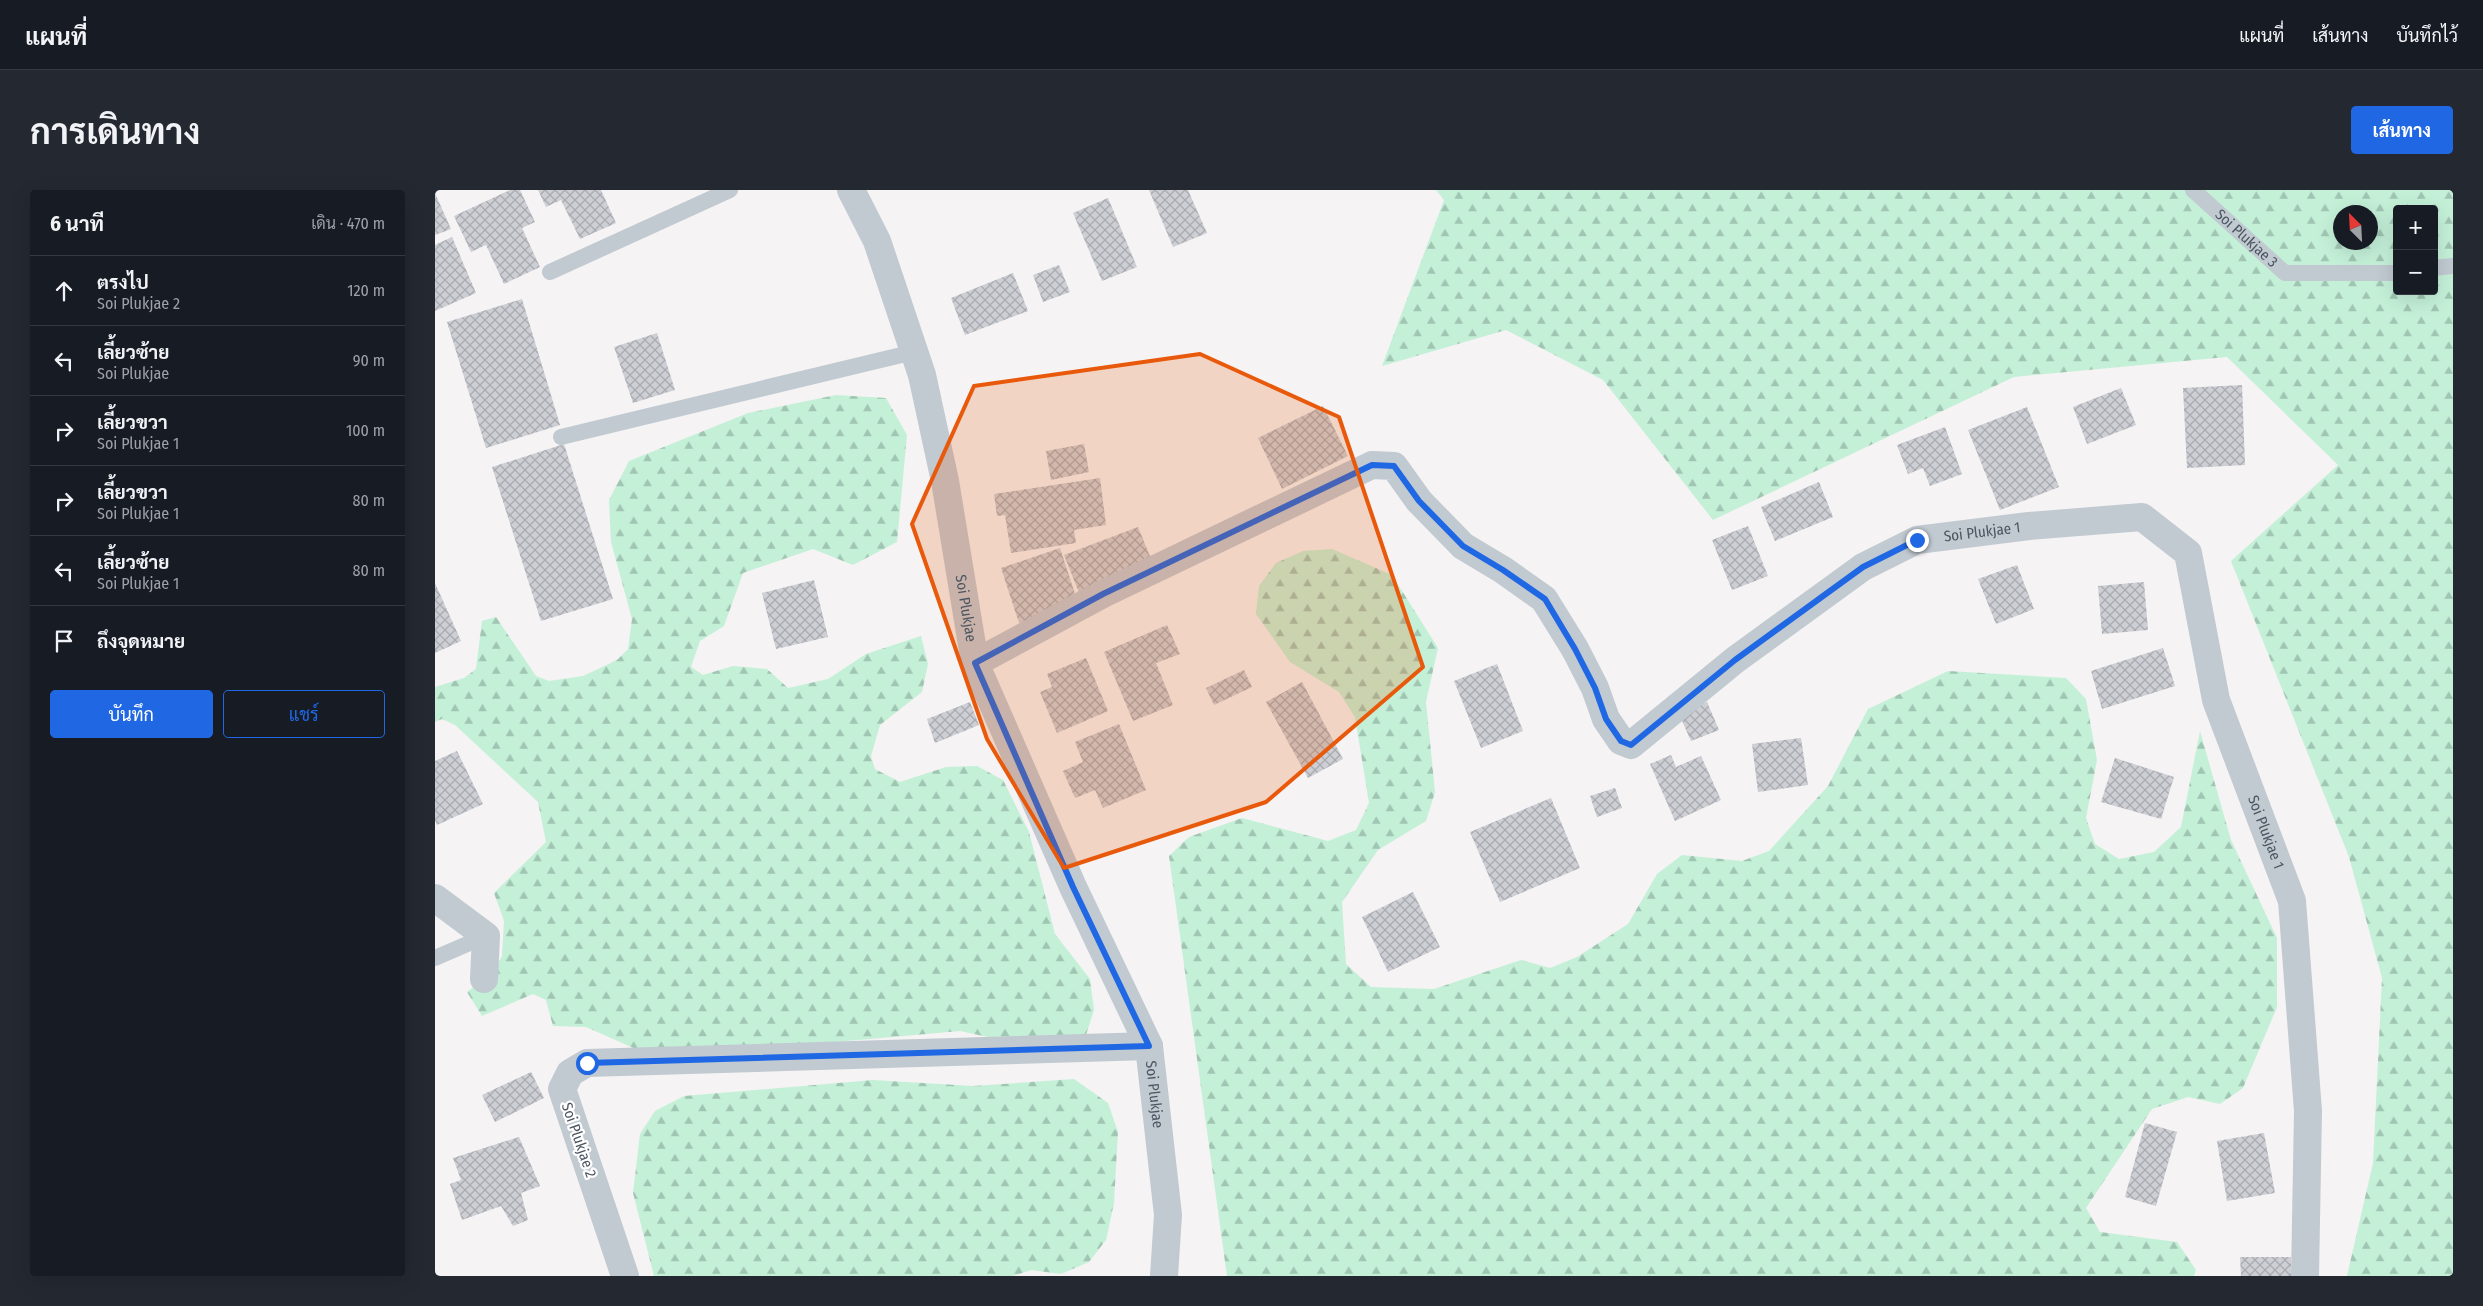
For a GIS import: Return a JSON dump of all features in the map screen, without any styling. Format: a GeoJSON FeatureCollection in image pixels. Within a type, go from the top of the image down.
{"type":"FeatureCollection","features":[{"type":"Feature","properties":{"kind":"street","name":"Soi Plukjae"},"geometry":{"type":"LineString","coordinates":[[851,190],[877,241],[922,375],[945,481],[975,663],[1073,887],[1149,1046],[1168,1215],[1164,1276]]}},
{"type":"Feature","properties":{"kind":"street","name":"Soi Plukjae 1"},"geometry":{"type":"LineString","coordinates":[[975,663],[1103,594],[1372,465],[1394,466],[1419,501],[1463,546],[1503,570],[1545,599],[1575,649],[1595,688],[1606,719],[1621,741],[1631,745],[1735,660],[1863,567],[1917,540],[2029,526],[2142,517],[2188,552],[2216,700],[2292,900],[2308,1111],[2305,1276]]}},
{"type":"Feature","properties":{"kind":"street"},"geometry":{"type":"LineString","coordinates":[[435,898],[487,936],[484,979]]}},
{"type":"Feature","properties":{"kind":"street","name":"Soi Plukjae 2"},"geometry":{"type":"LineString","coordinates":[[625,1276],[562,1089],[570,1073],[587,1063],[1149,1046]]}},
{"type":"Feature","properties":{"kind":"lane"},"geometry":{"type":"LineString","coordinates":[[550,272],[729,190]]}},
{"type":"Feature","properties":{"kind":"lane","name":"Soi Plukjae 3"},"geometry":{"type":"LineString","coordinates":[[2193,190],[2285,273],[2382,275],[2393,274]]}},
{"type":"Feature","properties":{"kind":"lane"},"geometry":{"type":"LineString","coordinates":[[2438,268],[2453,266]]}},
{"type":"Feature","properties":{"kind":"lane"},"geometry":{"type":"LineString","coordinates":[[561,437],[914,352]]}},
{"type":"Feature","properties":{"kind":"lane"},"geometry":{"type":"LineString","coordinates":[[435,958],[487,936]]}},
{"type":"Feature","properties":{"kind":"highlighted area"},"geometry":{"type":"Polygon","coordinates":[[[1200,354],[1339,417],[1423,667],[1266,802],[1064,868],[987,739],[912,524],[974,386],[1200,354]]]}},
{"type":"Feature","properties":{"kind":"green space"},"geometry":{"type":"Polygon","coordinates":[[[1436,190],[2453,190],[2453,1276],[2347,1276],[2373,1163],[2382,978],[2349,857],[2231,561],[2338,465],[2227,357],[2014,377],[1713,520],[1603,380],[1506,330],[1382,366],[1444,200],[1436,190]]]}},
{"type":"Feature","properties":{"kind":"green space"},"geometry":{"type":"Polygon","coordinates":[[[836,395],[886,398],[907,435],[897,542],[853,565],[813,549],[743,573],[724,626],[700,641],[691,667],[703,675],[733,666],[767,669],[788,688],[828,679],[866,654],[921,636],[928,664],[922,692],[880,725],[871,756],[875,769],[900,782],[946,767],[977,766],[1003,780],[1029,832],[1055,934],[1090,979],[1094,1010],[1086,1035],[1011,1042],[960,1031],[656,1058],[586,1027],[553,1026],[546,1000],[533,994],[482,1016],[467,992],[492,973],[502,956],[504,921],[494,893],[546,842],[538,802],[455,725],[442,719],[435,722],[435,687],[464,678],[476,669],[482,621],[496,617],[536,676],[549,681],[583,676],[617,660],[628,649],[632,619],[611,542],[609,500],[629,461],[748,413],[836,395]]]}},
{"type":"Feature","properties":{"kind":"green space"},"geometry":{"type":"Polygon","coordinates":[[[1332,549],[1392,575],[1438,648],[1426,702],[1435,792],[1426,821],[1378,850],[1342,902],[1346,964],[1371,987],[1434,989],[1521,960],[1550,968],[1577,957],[1628,924],[1657,874],[1682,855],[1742,861],[1769,851],[1828,786],[1868,709],[1948,671],[2066,678],[2086,699],[2097,760],[2086,818],[2095,844],[2119,859],[2154,852],[2181,827],[2200,731],[2231,840],[2277,938],[2277,1007],[2243,1088],[2220,1104],[2188,1097],[2152,1109],[2086,1208],[2100,1232],[2177,1242],[2196,1270],[2194,1276],[1227,1276],[1169,856],[1189,837],[1242,818],[1328,841],[1356,830],[1369,803],[1355,717],[1339,692],[1290,662],[1256,614],[1259,586],[1276,563],[1303,551],[1332,549]]]}},
{"type":"Feature","properties":{"kind":"green space"},"geometry":{"type":"Polygon","coordinates":[[[1074,1079],[1108,1103],[1118,1132],[1114,1203],[1106,1240],[1089,1262],[1061,1274],[1031,1270],[1013,1276],[654,1276],[633,1193],[640,1134],[655,1111],[684,1096],[873,1080],[973,1086],[1074,1079]]]}},
{"type":"Feature","properties":{"kind":"building"},"geometry":{"type":"Polygon","coordinates":[[[510,190],[520,190],[535,222],[522,228],[540,267],[504,284],[486,245],[471,252],[454,216],[510,190]]]}},
{"type":"Feature","properties":{"kind":"building"},"geometry":{"type":"Polygon","coordinates":[[[538,190],[601,190],[616,223],[580,239],[561,200],[546,207],[538,190]]]}},
{"type":"Feature","properties":{"kind":"building"},"geometry":{"type":"Polygon","coordinates":[[[1149,190],[1188,190],[1207,233],[1173,247],[1149,190]]]}},
{"type":"Feature","properties":{"kind":"building"},"geometry":{"type":"Polygon","coordinates":[[[435,193],[451,229],[435,235],[435,193]]]}},
{"type":"Feature","properties":{"kind":"building"},"geometry":{"type":"Polygon","coordinates":[[[1108,198],[1137,267],[1102,281],[1073,213],[1108,198]]]}},
{"type":"Feature","properties":{"kind":"building"},"geometry":{"type":"Polygon","coordinates":[[[452,237],[476,293],[435,311],[435,245],[452,237]]]}},
{"type":"Feature","properties":{"kind":"building"},"geometry":{"type":"Polygon","coordinates":[[[1059,265],[1070,292],[1043,302],[1033,275],[1059,265]]]}},
{"type":"Feature","properties":{"kind":"building"},"geometry":{"type":"Polygon","coordinates":[[[1013,273],[1028,311],[965,335],[951,298],[1013,273]]]}},
{"type":"Feature","properties":{"kind":"building"},"geometry":{"type":"Polygon","coordinates":[[[522,299],[560,425],[486,448],[447,322],[522,299]]]}},
{"type":"Feature","properties":{"kind":"building"},"geometry":{"type":"Polygon","coordinates":[[[657,333],[675,390],[633,403],[614,347],[657,333]]]}},
{"type":"Feature","properties":{"kind":"building"},"geometry":{"type":"Polygon","coordinates":[[[2242,385],[2245,465],[2187,468],[2183,388],[2242,385]]]}},
{"type":"Feature","properties":{"kind":"building"},"geometry":{"type":"Polygon","coordinates":[[[2121,388],[2136,425],[2087,444],[2073,407],[2121,388]]]}},
{"type":"Feature","properties":{"kind":"building"},"geometry":{"type":"Polygon","coordinates":[[[1323,406],[1348,456],[1282,489],[1258,438],[1323,406]]]}},
{"type":"Feature","properties":{"kind":"building"},"geometry":{"type":"Polygon","coordinates":[[[2027,407],[2059,487],[2000,510],[1968,430],[2027,407]]]}},
{"type":"Feature","properties":{"kind":"building"},"geometry":{"type":"Polygon","coordinates":[[[1945,427],[1962,474],[1930,486],[1923,468],[1908,474],[1897,445],[1945,427]]]}},
{"type":"Feature","properties":{"kind":"building"},"geometry":{"type":"Polygon","coordinates":[[[564,444],[613,599],[541,621],[492,467],[564,444]]]}},
{"type":"Feature","properties":{"kind":"building"},"geometry":{"type":"Polygon","coordinates":[[[1084,444],[1089,472],[1051,480],[1046,451],[1084,444]]]}},
{"type":"Feature","properties":{"kind":"building"},"geometry":{"type":"Polygon","coordinates":[[[1100,478],[1106,525],[1074,530],[1076,543],[1011,553],[1005,515],[997,516],[994,494],[1100,478]]]}},
{"type":"Feature","properties":{"kind":"building"},"geometry":{"type":"Polygon","coordinates":[[[1819,482],[1833,517],[1775,541],[1761,507],[1819,482]]]}},
{"type":"Feature","properties":{"kind":"building"},"geometry":{"type":"Polygon","coordinates":[[[1748,526],[1768,576],[1732,590],[1712,540],[1748,526]]]}},
{"type":"Feature","properties":{"kind":"building"},"geometry":{"type":"Polygon","coordinates":[[[1138,527],[1154,566],[1080,595],[1064,555],[1138,527]]]}},
{"type":"Feature","properties":{"kind":"building"},"geometry":{"type":"Polygon","coordinates":[[[1060,548],[1078,603],[1019,623],[1001,568],[1060,548]]]}},
{"type":"Feature","properties":{"kind":"building"},"geometry":{"type":"Polygon","coordinates":[[[2017,565],[2034,609],[1996,624],[1978,579],[2017,565]]]}},
{"type":"Feature","properties":{"kind":"building"},"geometry":{"type":"Polygon","coordinates":[[[814,580],[828,637],[776,649],[762,593],[814,580]]]}},
{"type":"Feature","properties":{"kind":"building"},"geometry":{"type":"Polygon","coordinates":[[[2144,582],[2148,630],[2102,634],[2098,586],[2144,582]]]}},
{"type":"Feature","properties":{"kind":"building"},"geometry":{"type":"Polygon","coordinates":[[[435,583],[461,641],[435,653],[435,583]]]}},
{"type":"Feature","properties":{"kind":"building"},"geometry":{"type":"Polygon","coordinates":[[[1167,625],[1180,654],[1156,663],[1173,705],[1133,721],[1104,652],[1167,625]]]}},
{"type":"Feature","properties":{"kind":"building"},"geometry":{"type":"Polygon","coordinates":[[[2163,648],[2175,686],[2102,709],[2091,671],[2163,648]]]}},
{"type":"Feature","properties":{"kind":"building"},"geometry":{"type":"Polygon","coordinates":[[[1086,658],[1108,711],[1057,733],[1040,692],[1052,687],[1047,674],[1086,658]]]}},
{"type":"Feature","properties":{"kind":"building"},"geometry":{"type":"Polygon","coordinates":[[[1497,664],[1523,731],[1481,748],[1454,681],[1497,664]]]}},
{"type":"Feature","properties":{"kind":"building"},"geometry":{"type":"Polygon","coordinates":[[[1244,670],[1252,687],[1214,705],[1206,688],[1244,670]]]}},
{"type":"Feature","properties":{"kind":"building"},"geometry":{"type":"Polygon","coordinates":[[[1302,682],[1343,759],[1308,778],[1266,702],[1302,682]]]}},
{"type":"Feature","properties":{"kind":"building"},"geometry":{"type":"Polygon","coordinates":[[[970,702],[979,725],[935,743],[927,719],[970,702]]]}},
{"type":"Feature","properties":{"kind":"building"},"geometry":{"type":"Polygon","coordinates":[[[1707,702],[1719,730],[1691,741],[1679,714],[1707,702]]]}},
{"type":"Feature","properties":{"kind":"building"},"geometry":{"type":"Polygon","coordinates":[[[1119,724],[1146,790],[1103,808],[1095,790],[1075,798],[1063,771],[1083,762],[1075,742],[1119,724]]]}},
{"type":"Feature","properties":{"kind":"building"},"geometry":{"type":"Polygon","coordinates":[[[1801,738],[1808,785],[1758,792],[1752,744],[1801,738]]]}},
{"type":"Feature","properties":{"kind":"building"},"geometry":{"type":"Polygon","coordinates":[[[457,751],[483,804],[437,825],[435,820],[435,761],[457,751]]]}},
{"type":"Feature","properties":{"kind":"building"},"geometry":{"type":"Polygon","coordinates":[[[1671,755],[1676,767],[1701,756],[1721,800],[1675,821],[1650,764],[1671,755]]]}},
{"type":"Feature","properties":{"kind":"building"},"geometry":{"type":"Polygon","coordinates":[[[2115,758],[2174,777],[2161,819],[2101,802],[2115,758]]]}},
{"type":"Feature","properties":{"kind":"building"},"geometry":{"type":"Polygon","coordinates":[[[1615,788],[1622,808],[1597,817],[1590,796],[1615,788]]]}},
{"type":"Feature","properties":{"kind":"building"},"geometry":{"type":"Polygon","coordinates":[[[1551,798],[1580,868],[1500,902],[1470,832],[1551,798]]]}},
{"type":"Feature","properties":{"kind":"building"},"geometry":{"type":"Polygon","coordinates":[[[1413,892],[1440,947],[1388,972],[1362,917],[1413,892]]]}},
{"type":"Feature","properties":{"kind":"building"},"geometry":{"type":"Polygon","coordinates":[[[531,1072],[544,1098],[495,1122],[482,1095],[531,1072]]]}},
{"type":"Feature","properties":{"kind":"building"},"geometry":{"type":"Polygon","coordinates":[[[2145,1123],[2177,1132],[2156,1206],[2125,1197],[2145,1123]]]}},
{"type":"Feature","properties":{"kind":"building"},"geometry":{"type":"Polygon","coordinates":[[[2264,1133],[2275,1193],[2227,1201],[2217,1141],[2264,1133]]]}},
{"type":"Feature","properties":{"kind":"building"},"geometry":{"type":"Polygon","coordinates":[[[519,1137],[540,1186],[521,1193],[528,1220],[513,1226],[501,1206],[462,1220],[450,1184],[461,1180],[453,1158],[519,1137]]]}},
{"type":"Feature","properties":{"kind":"building"},"geometry":{"type":"Polygon","coordinates":[[[2240,1257],[2291,1257],[2291,1276],[2241,1276],[2240,1257]]]}},
{"type":"Feature","properties":{"kind":"route"},"geometry":{"type":"LineString","coordinates":[[587,1063],[1149,1046],[1073,887],[975,663],[1103,594],[1372,465],[1394,466],[1419,501],[1463,546],[1503,570],[1545,599],[1575,649],[1595,688],[1606,719],[1621,741],[1631,745],[1735,660],[1863,567],[1917,540]]}}]}
